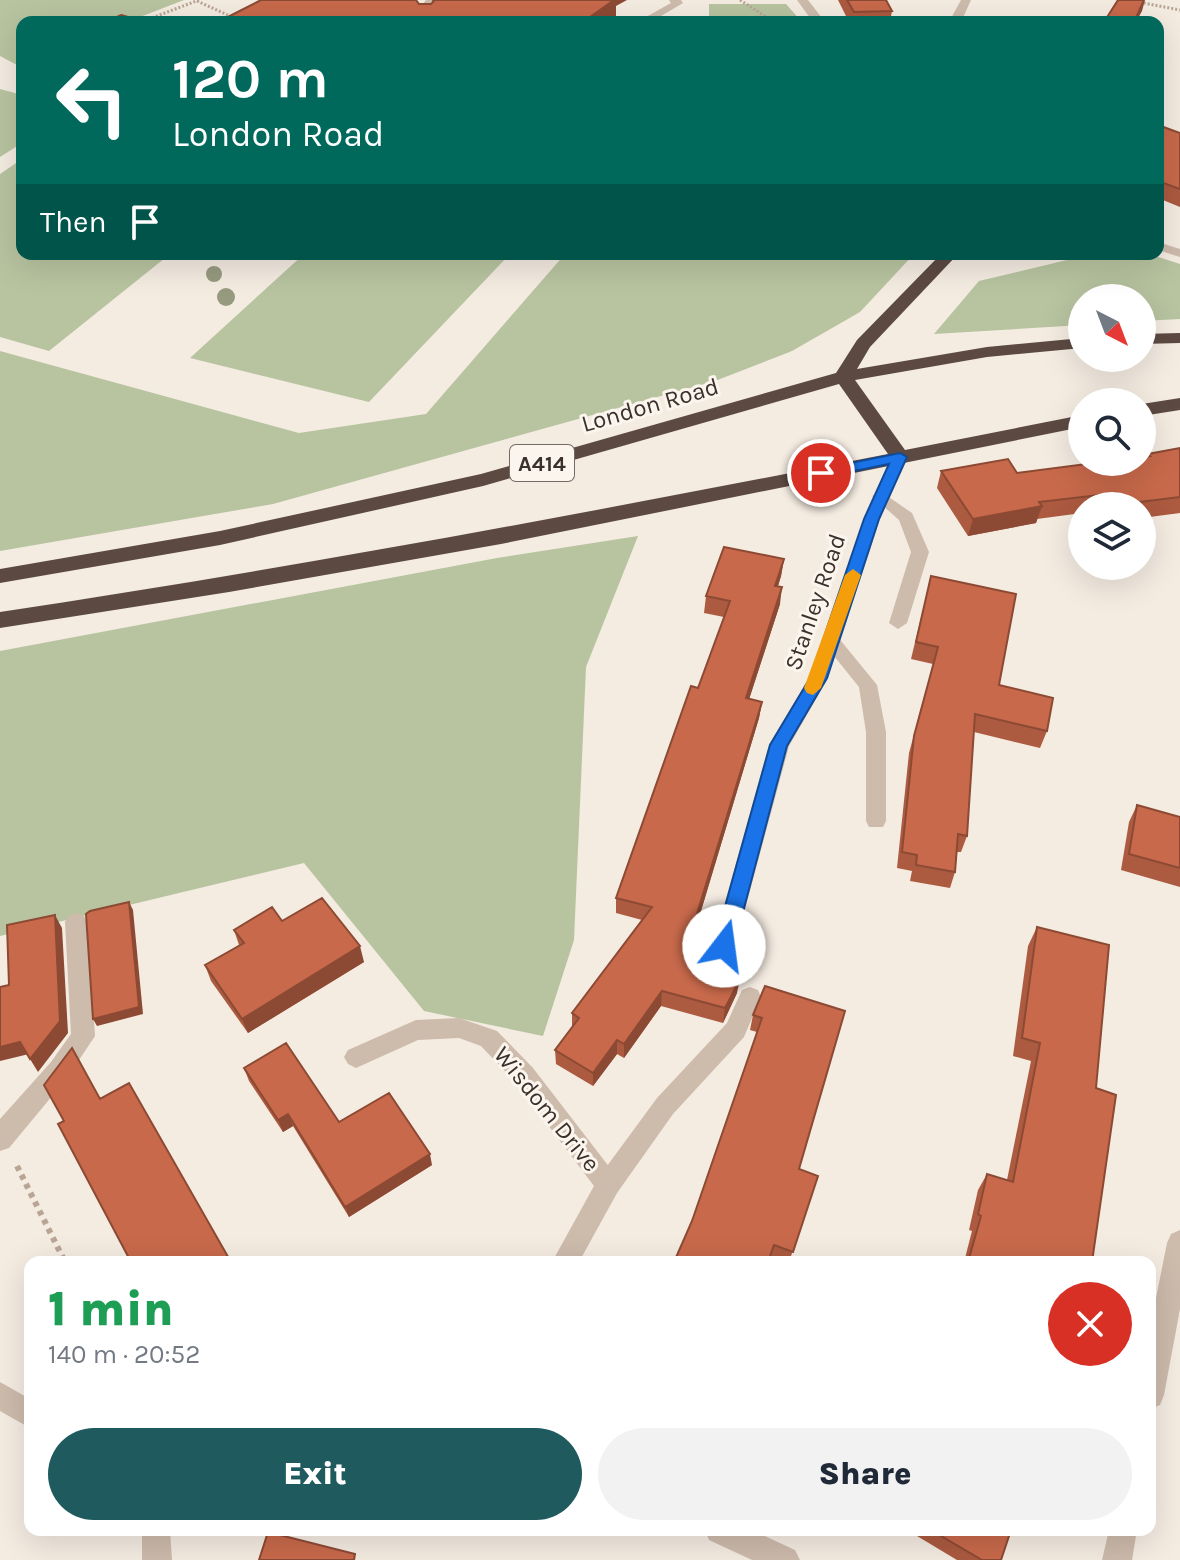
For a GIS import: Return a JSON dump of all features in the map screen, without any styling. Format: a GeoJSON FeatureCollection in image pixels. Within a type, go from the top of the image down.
{"type":"FeatureCollection","features":[{"type":"Feature","properties":{"kind":"highway"},"geometry":{"type":"LineString","coordinates":[[900,457],[843,377],[863,344],[944,260]]}},
{"type":"Feature","properties":{"kind":"highway"},"geometry":{"type":"LineString","coordinates":[[1156,339],[1180,338]]}},
{"type":"Feature","properties":{"kind":"highway","name":"London Road"},"geometry":{"type":"LineString","coordinates":[[0,576],[234,535],[483,480],[843,377],[987,352],[1068,344]]}},
{"type":"Feature","properties":{"kind":"highway"},"geometry":{"type":"LineString","coordinates":[[1156,408],[1180,404]]}},
{"type":"Feature","properties":{"kind":"highway"},"geometry":{"type":"LineString","coordinates":[[0,620],[364,561],[1068,424]]}},
{"type":"Feature","properties":{"kind":"street"},"geometry":{"type":"LineString","coordinates":[[423,16],[421,12],[432,0]]}},
{"type":"Feature","properties":{"kind":"street"},"geometry":{"type":"LineString","coordinates":[[654,16],[678,3],[674,0]]}},
{"type":"Feature","properties":{"kind":"street"},"geometry":{"type":"LineString","coordinates":[[802,0],[814,16]]}},
{"type":"Feature","properties":{"kind":"street","name":"Stanley Road"},"geometry":{"type":"LineString","coordinates":[[724,946],[779,745],[819,678],[880,496],[900,457]]}},
{"type":"Feature","properties":{"kind":"street"},"geometry":{"type":"LineString","coordinates":[[880,496],[906,517],[920,552],[898,623]]}},
{"type":"Feature","properties":{"kind":"street"},"geometry":{"type":"LineString","coordinates":[[831,641],[868,685],[876,732],[876,821]]}},
{"type":"Feature","properties":{"kind":"street"},"geometry":{"type":"LineString","coordinates":[[1,1138],[59,1070],[83,1036],[76,922]]}},
{"type":"Feature","properties":{"kind":"street"},"geometry":{"type":"LineString","coordinates":[[608,1185],[665,1106],[736,1030],[750,997]]}},
{"type":"Feature","properties":{"kind":"street","name":"Wisdom Drive"},"geometry":{"type":"LineString","coordinates":[[356,1057],[416,1030],[459,1028],[489,1038],[525,1076],[608,1185],[568,1256]]}},
{"type":"Feature","properties":{"kind":"street"},"geometry":{"type":"LineString","coordinates":[[1156,1365],[1180,1243]]}},
{"type":"Feature","properties":{"kind":"street"},"geometry":{"type":"LineString","coordinates":[[0,1396],[24,1410]]}},
{"type":"Feature","properties":{"kind":"street"},"geometry":{"type":"LineString","coordinates":[[156,1536],[157,1560]]}},
{"type":"Feature","properties":{"kind":"street"},"geometry":{"type":"LineString","coordinates":[[732,1536],[785,1560]]}},
{"type":"Feature","properties":{"kind":"street"},"geometry":{"type":"LineString","coordinates":[[1117,1560],[1122,1536]]}},
{"type":"Feature","properties":{"kind":"path"},"geometry":{"type":"LineString","coordinates":[[157,16],[198,0],[231,16]]}},
{"type":"Feature","properties":{"kind":"path"},"geometry":{"type":"LineString","coordinates":[[740,0],[765,16]]}},
{"type":"Feature","properties":{"kind":"path"},"geometry":{"type":"LineString","coordinates":[[1128,0],[1180,10]]}},
{"type":"Feature","properties":{"kind":"path"},"geometry":{"type":"LineString","coordinates":[[1,1138],[62,1256]]}},
{"type":"Feature","properties":{"kind":"green space"},"geometry":{"type":"Polygon","coordinates":[[[0,0],[184,0],[143,16],[16,16],[16,64],[0,56],[0,0]]]}},
{"type":"Feature","properties":{"kind":"green space"},"geometry":{"type":"Polygon","coordinates":[[[709,4],[786,4],[797,16],[709,16],[709,4]]]}},
{"type":"Feature","properties":{"kind":"green space"},"geometry":{"type":"Polygon","coordinates":[[[0,89],[16,93],[16,147],[0,157],[0,89]]]}},
{"type":"Feature","properties":{"kind":"green space"},"geometry":{"type":"Polygon","coordinates":[[[16,163],[16,260],[163,260],[49,351],[0,337],[0,174],[16,163]]]}},
{"type":"Feature","properties":{"kind":"green space"},"geometry":{"type":"Polygon","coordinates":[[[1164,259],[1180,264],[1180,319],[1156,320],[1156,284],[1068,284],[1068,326],[934,334],[979,281],[1067,260],[1164,259]]]}},
{"type":"Feature","properties":{"kind":"green space"},"geometry":{"type":"Polygon","coordinates":[[[297,260],[504,260],[369,402],[190,358],[297,260]]]}},
{"type":"Feature","properties":{"kind":"green space"},"geometry":{"type":"Polygon","coordinates":[[[560,260],[908,260],[860,312],[792,351],[715,381],[273,504],[0,551],[0,351],[299,433],[426,414],[560,260]]]}},
{"type":"Feature","properties":{"kind":"green space"},"geometry":{"type":"Polygon","coordinates":[[[638,536],[586,667],[574,940],[543,1036],[424,1011],[304,863],[0,936],[0,651],[497,558],[638,536]]]}},
{"type":"Feature","properties":{"kind":"building"},"geometry":{"type":"Polygon","coordinates":[[[261,0],[416,0],[419,4],[431,4],[433,0],[614,0],[591,16],[230,16],[261,0]]]}},
{"type":"Feature","properties":{"kind":"building"},"geometry":{"type":"Polygon","coordinates":[[[847,0],[886,0],[892,11],[854,12],[847,0]]]}},
{"type":"Feature","properties":{"kind":"building"},"geometry":{"type":"Polygon","coordinates":[[[1118,0],[1144,0],[1137,16],[1108,16],[1118,0]]]}},
{"type":"Feature","properties":{"kind":"building"},"geometry":{"type":"Polygon","coordinates":[[[1164,127],[1180,133],[1180,189],[1164,183],[1164,127]]]}},
{"type":"Feature","properties":{"kind":"building"},"geometry":{"type":"Polygon","coordinates":[[[1180,448],[1180,497],[1156,500],[1156,492],[1068,492],[1068,499],[1039,502],[1042,506],[973,519],[941,471],[1008,459],[1017,473],[1068,466],[1068,476],[1156,476],[1156,452],[1180,448]]]}},
{"type":"Feature","properties":{"kind":"building"},"geometry":{"type":"Polygon","coordinates":[[[724,547],[784,559],[775,586],[782,587],[746,698],[762,702],[684,956],[729,968],[727,975],[740,979],[725,1008],[662,991],[624,1044],[617,1040],[593,1073],[555,1050],[579,1018],[572,1013],[652,907],[616,898],[691,686],[698,688],[730,601],[706,596],[724,547]]]}},
{"type":"Feature","properties":{"kind":"building"},"geometry":{"type":"Polygon","coordinates":[[[931,576],[1016,594],[999,685],[1053,698],[1047,731],[975,714],[967,836],[958,834],[955,872],[916,865],[917,855],[902,852],[914,736],[938,647],[916,642],[931,576]]]}},
{"type":"Feature","properties":{"kind":"building"},"geometry":{"type":"Polygon","coordinates":[[[1137,805],[1180,817],[1180,868],[1129,854],[1137,805]]]}},
{"type":"Feature","properties":{"kind":"building"},"geometry":{"type":"Polygon","coordinates":[[[322,898],[360,946],[242,1019],[205,965],[244,943],[234,930],[272,907],[282,921],[322,898]]]}},
{"type":"Feature","properties":{"kind":"building"},"geometry":{"type":"Polygon","coordinates":[[[129,902],[139,1007],[93,1019],[86,914],[129,902]]]}},
{"type":"Feature","properties":{"kind":"building"},"geometry":{"type":"Polygon","coordinates":[[[55,915],[60,1021],[30,1059],[20,1042],[0,1047],[0,987],[9,985],[7,925],[55,915]]]}},
{"type":"Feature","properties":{"kind":"building"},"geometry":{"type":"Polygon","coordinates":[[[1037,927],[1109,945],[1096,1088],[1116,1095],[1093,1256],[970,1256],[981,1216],[978,1214],[987,1174],[1013,1182],[1040,1043],[1022,1038],[1037,927]]]}},
{"type":"Feature","properties":{"kind":"building"},"geometry":{"type":"Polygon","coordinates":[[[765,986],[845,1011],[799,1169],[818,1176],[793,1252],[774,1245],[770,1256],[677,1256],[692,1221],[762,1018],[753,1015],[765,986]]]}},
{"type":"Feature","properties":{"kind":"building"},"geometry":{"type":"Polygon","coordinates":[[[286,1043],[339,1122],[389,1093],[430,1154],[345,1207],[288,1114],[278,1120],[244,1068],[286,1043]]]}},
{"type":"Feature","properties":{"kind":"building"},"geometry":{"type":"Polygon","coordinates":[[[72,1048],[100,1099],[129,1083],[228,1256],[128,1256],[58,1124],[64,1121],[44,1085],[72,1048]]]}},
{"type":"Feature","properties":{"kind":"building"},"geometry":{"type":"Polygon","coordinates":[[[267,1536],[284,1536],[355,1554],[354,1560],[259,1560],[267,1536]]]}},
{"type":"Feature","properties":{"kind":"building"},"geometry":{"type":"Polygon","coordinates":[[[941,1536],[1009,1536],[1001,1560],[982,1560],[941,1536]]]}},
{"type":"Feature","properties":{"kind":"slow traffic"},"geometry":{"type":"LineString","coordinates":[[813,688],[853,575]]}},
{"type":"Feature","properties":{"kind":"route"},"geometry":{"type":"LineString","coordinates":[[724,946],[779,745],[819,678],[880,496],[900,457],[821,473]]}}]}
